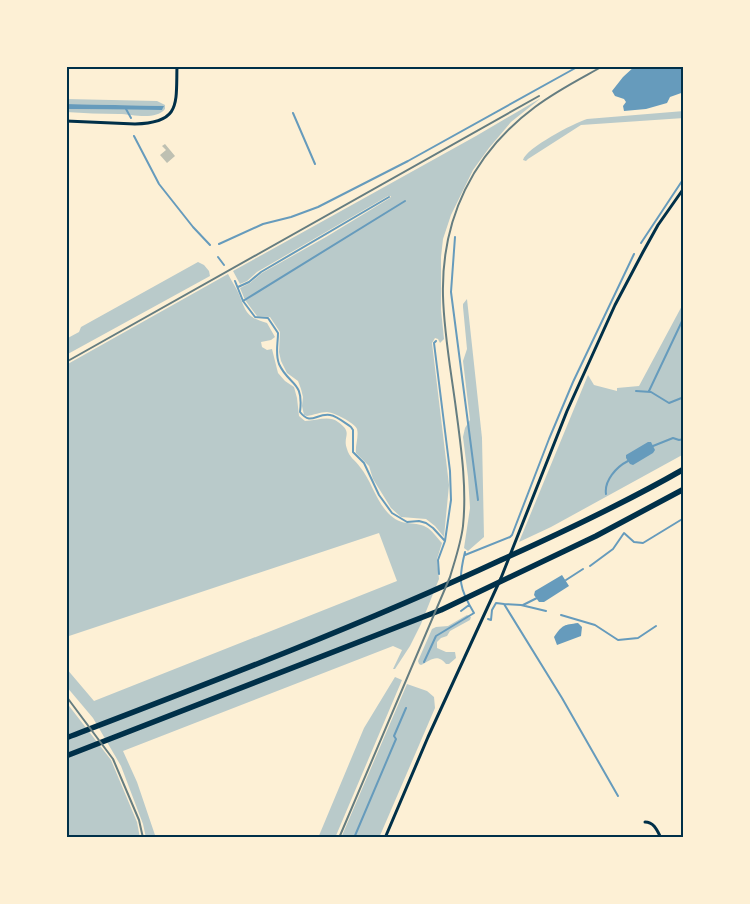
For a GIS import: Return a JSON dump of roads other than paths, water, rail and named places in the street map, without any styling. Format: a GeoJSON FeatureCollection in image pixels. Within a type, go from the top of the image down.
{"type":"FeatureCollection","features":[{"type":"Feature","properties":{"kind":"highway"},"geometry":{"type":"LineString","coordinates":[[66,738],[210,683],[432,592],[580,524],[681,470]]}},
{"type":"Feature","properties":{"kind":"highway"},"geometry":{"type":"LineString","coordinates":[[66,756],[441,610],[596,536],[684,489]]}},
{"type":"Feature","properties":{"kind":"street"},"geometry":{"type":"LineString","coordinates":[[66,121],[135,124],[162,120],[170,115],[176,98],[177,66]]}},
{"type":"Feature","properties":{"kind":"street"},"geometry":{"type":"LineString","coordinates":[[385,838],[428,737],[500,578],[567,411],[615,305],[650,238],[684,188]]}},
{"type":"Feature","properties":{"kind":"street"},"geometry":{"type":"LineString","coordinates":[[645,822],[650,822],[654,825],[661,838]]}},
{"type":"Feature","properties":{"kind":"water"},"geometry":{"type":"Polygon","coordinates":[[[635,66],[684,66],[684,92],[670,97],[667,103],[646,109],[624,111],[623,106],[626,102],[624,99],[615,96],[612,91],[635,66]]]}},
{"type":"Feature","properties":{"kind":"water"},"geometry":{"type":"Polygon","coordinates":[[[66,104],[164,106],[162,110],[66,109],[66,104]]]}},
{"type":"Feature","properties":{"kind":"water"},"geometry":{"type":"Polygon","coordinates":[[[651,442],[655,450],[653,453],[633,465],[630,464],[626,455],[651,442]]]}},
{"type":"Feature","properties":{"kind":"water"},"geometry":{"type":"Polygon","coordinates":[[[562,575],[569,586],[544,602],[539,602],[534,595],[535,591],[562,575]]]}},
{"type":"Feature","properties":{"kind":"water"},"geometry":{"type":"Polygon","coordinates":[[[578,623],[582,627],[581,636],[557,645],[554,637],[562,627],[578,623]]]}},
{"type":"Feature","properties":{"kind":"waterway"},"geometry":{"type":"LineString","coordinates":[[219,244],[263,224],[291,217],[318,207],[408,161],[579,66]]}},
{"type":"Feature","properties":{"kind":"waterway"},"geometry":{"type":"LineString","coordinates":[[126,109],[131,118]]}},
{"type":"Feature","properties":{"kind":"waterway"},"geometry":{"type":"LineString","coordinates":[[293,113],[315,164]]}},
{"type":"Feature","properties":{"kind":"waterway"},"geometry":{"type":"LineString","coordinates":[[134,136],[159,184],[210,245]]}},
{"type":"Feature","properties":{"kind":"waterway"},"geometry":{"type":"LineString","coordinates":[[641,243],[684,178]]}},
{"type":"Feature","properties":{"kind":"waterway"},"geometry":{"type":"LineString","coordinates":[[238,287],[389,197]]}},
{"type":"Feature","properties":{"kind":"waterway"},"geometry":{"type":"LineString","coordinates":[[243,301],[405,201]]}},
{"type":"Feature","properties":{"kind":"waterway"},"geometry":{"type":"LineString","coordinates":[[455,237],[451,292],[478,500]]}},
{"type":"Feature","properties":{"kind":"waterway"},"geometry":{"type":"LineString","coordinates":[[465,555],[512,535],[573,382],[634,254]]}},
{"type":"Feature","properties":{"kind":"waterway"},"geometry":{"type":"LineString","coordinates":[[218,257],[224,265]]}},
{"type":"Feature","properties":{"kind":"waterway"},"geometry":{"type":"LineString","coordinates":[[235,281],[243,301],[255,317],[268,318],[278,333],[277,352],[279,364],[298,389],[301,402],[300,412],[311,419],[325,415],[333,416],[351,427],[353,430],[353,452],[364,463],[379,495],[392,513],[407,522],[419,521],[426,523],[445,541],[438,560],[439,574]]}},
{"type":"Feature","properties":{"kind":"waterway"},"geometry":{"type":"LineString","coordinates":[[649,391],[684,317]]}},
{"type":"Feature","properties":{"kind":"waterway"},"geometry":{"type":"LineString","coordinates":[[436,341],[434,343],[450,471],[451,500],[445,541]]}},
{"type":"Feature","properties":{"kind":"waterway"},"geometry":{"type":"LineString","coordinates":[[636,391],[651,392],[669,403],[684,397]]}},
{"type":"Feature","properties":{"kind":"waterway"},"geometry":{"type":"LineString","coordinates":[[653,446],[673,438],[684,439]]}},
{"type":"Feature","properties":{"kind":"waterway"},"geometry":{"type":"LineString","coordinates":[[606,494],[609,479],[619,467],[628,461]]}},
{"type":"Feature","properties":{"kind":"waterway"},"geometry":{"type":"LineString","coordinates":[[590,566],[613,549],[624,533],[634,542],[643,543],[684,518]]}},
{"type":"Feature","properties":{"kind":"waterway"},"geometry":{"type":"LineString","coordinates":[[424,662],[436,636],[474,613],[465,597],[461,584],[461,570],[465,552]]}},
{"type":"Feature","properties":{"kind":"waterway"},"geometry":{"type":"LineString","coordinates":[[566,580],[583,569]]}},
{"type":"Feature","properties":{"kind":"waterway"},"geometry":{"type":"LineString","coordinates":[[523,605],[539,597]]}},
{"type":"Feature","properties":{"kind":"waterway"},"geometry":{"type":"LineString","coordinates":[[488,619],[491,620],[492,610],[496,603],[504,604]]}},
{"type":"Feature","properties":{"kind":"waterway"},"geometry":{"type":"LineString","coordinates":[[546,611],[521,605],[504,604],[562,698],[618,796]]}},
{"type":"Feature","properties":{"kind":"waterway"},"geometry":{"type":"LineString","coordinates":[[461,611],[469,605]]}},
{"type":"Feature","properties":{"kind":"waterway"},"geometry":{"type":"LineString","coordinates":[[561,615],[595,625],[618,640],[638,638],[656,626]]}},
{"type":"Feature","properties":{"kind":"waterway"},"geometry":{"type":"LineString","coordinates":[[354,838],[396,739],[394,736],[406,708]]}},
{"type":"Feature","properties":{"kind":"railway"},"geometry":{"type":"LineString","coordinates":[[339,838],[450,577],[462,532],[464,511],[463,467],[446,338],[443,296],[448,240],[455,214],[465,190],[478,167],[494,145],[513,125],[551,96],[603,66]]}},
{"type":"Feature","properties":{"kind":"railway"},"geometry":{"type":"LineString","coordinates":[[66,362],[539,96]]}},
{"type":"Feature","properties":{"kind":"railway"},"geometry":{"type":"LineString","coordinates":[[66,696],[113,759],[139,820],[143,838]]}}]}
